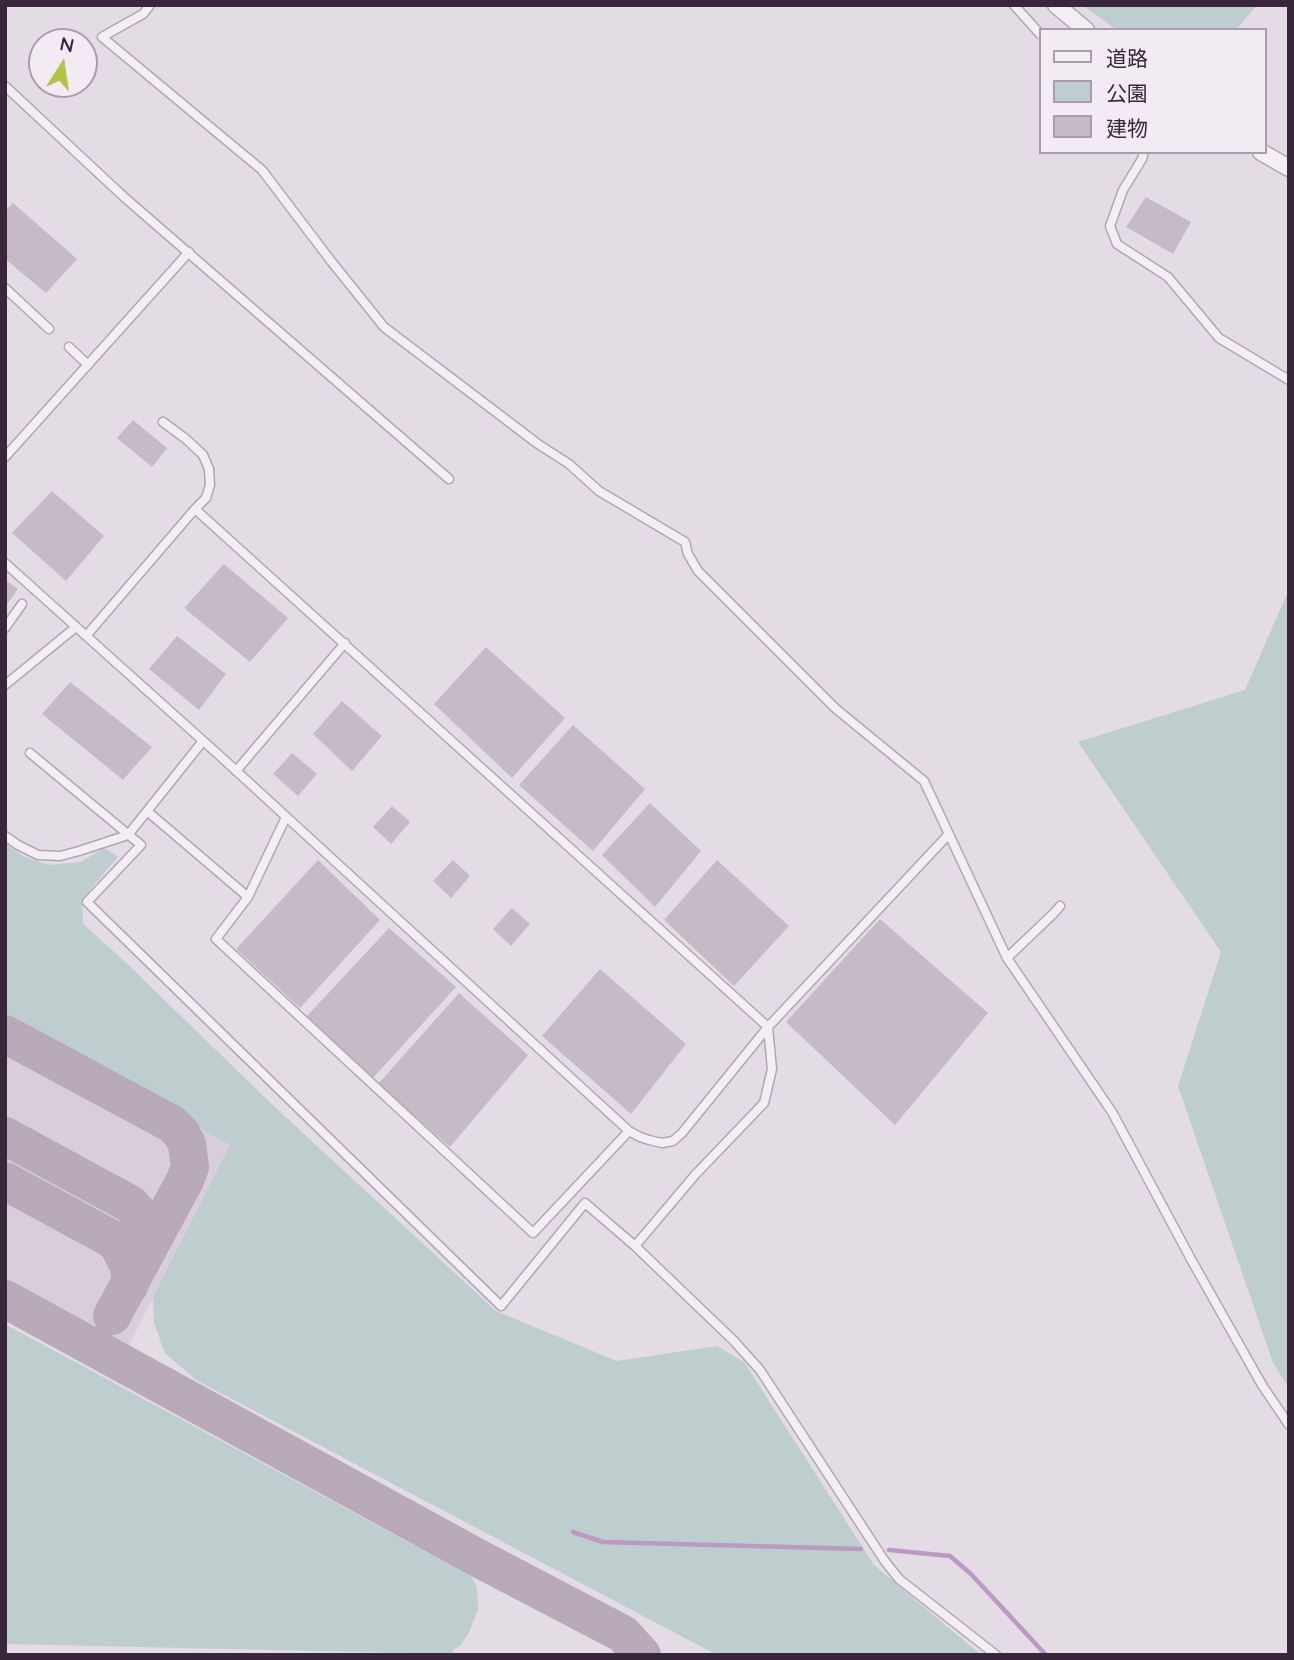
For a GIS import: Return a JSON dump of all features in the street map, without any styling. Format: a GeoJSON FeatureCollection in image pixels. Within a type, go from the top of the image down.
{"type":"FeatureCollection","features":[{"type":"Feature","properties":{"kind":"street"},"geometry":{"type":"LineString","coordinates":[[1055,5],[1084,28]]}},
{"type":"Feature","properties":{"kind":"street"},"geometry":{"type":"LineString","coordinates":[[1264,154],[1289,168]]}},
{"type":"Feature","properties":{"kind":"lane"},"geometry":{"type":"LineString","coordinates":[[150,5],[143,14],[102,37],[262,170],[384,327],[538,444],[569,464],[599,491],[685,542],[688,554],[698,571],[835,708],[924,781],[1007,958],[1112,1112],[1198,1273],[1262,1385],[1289,1425]]}},
{"type":"Feature","properties":{"kind":"lane"},"geometry":{"type":"LineString","coordinates":[[1014,5],[1038,32]]}},
{"type":"Feature","properties":{"kind":"lane"},"geometry":{"type":"LineString","coordinates":[[5,86],[124,197],[449,479]]}},
{"type":"Feature","properties":{"kind":"lane"},"geometry":{"type":"LineString","coordinates":[[1143,154],[1123,190],[1110,226],[1117,244],[1168,277],[1219,338],[1289,380]]}},
{"type":"Feature","properties":{"kind":"lane"},"geometry":{"type":"LineString","coordinates":[[5,457],[189,252]]}},
{"type":"Feature","properties":{"kind":"lane"},"geometry":{"type":"LineString","coordinates":[[5,288],[49,329]]}},
{"type":"Feature","properties":{"kind":"lane"},"geometry":{"type":"LineString","coordinates":[[69,347],[88,365]]}},
{"type":"Feature","properties":{"kind":"lane"},"geometry":{"type":"LineString","coordinates":[[86,636],[206,498],[210,485],[209,469],[203,455],[163,422]]}},
{"type":"Feature","properties":{"kind":"lane"},"geometry":{"type":"LineString","coordinates":[[195,509],[768,1027],[772,1069],[764,1103],[695,1174],[635,1246]]}},
{"type":"Feature","properties":{"kind":"lane"},"geometry":{"type":"LineString","coordinates":[[5,563],[629,1130],[649,1140],[662,1143],[673,1141],[682,1133],[768,1027],[949,834]]}},
{"type":"Feature","properties":{"kind":"lane"},"geometry":{"type":"LineString","coordinates":[[5,628],[22,604]]}},
{"type":"Feature","properties":{"kind":"lane"},"geometry":{"type":"LineString","coordinates":[[5,685],[76,626]]}},
{"type":"Feature","properties":{"kind":"lane"},"geometry":{"type":"LineString","coordinates":[[236,771],[345,643]]}},
{"type":"Feature","properties":{"kind":"lane"},"geometry":{"type":"LineString","coordinates":[[5,836],[38,855],[60,856],[128,835],[203,741]]}},
{"type":"Feature","properties":{"kind":"lane"},"geometry":{"type":"LineString","coordinates":[[30,753],[141,845],[87,902],[501,1306],[585,1203],[635,1246],[733,1340],[760,1370],[899,1579],[996,1655]]}},
{"type":"Feature","properties":{"kind":"lane"},"geometry":{"type":"LineString","coordinates":[[147,811],[248,897]]}},
{"type":"Feature","properties":{"kind":"lane"},"geometry":{"type":"LineString","coordinates":[[286,817],[248,897],[216,939],[533,1233],[629,1130]]}},
{"type":"Feature","properties":{"kind":"lane"},"geometry":{"type":"LineString","coordinates":[[1007,958],[1060,906]]}},
{"type":"Feature","properties":{"kind":"shaded area"},"geometry":{"type":"Polygon","coordinates":[[[5,1018],[230,1145],[113,1377],[5,1318],[5,1018]]]}},
{"type":"Feature","properties":{"kind":"green space"},"geometry":{"type":"Polygon","coordinates":[[[1082,5],[1257,5],[1238,28],[1114,28],[1082,5]]]}},
{"type":"Feature","properties":{"kind":"green space"},"geometry":{"type":"Polygon","coordinates":[[[1289,589],[1289,1388],[1273,1363],[1178,1086],[1221,952],[1078,742],[1245,690],[1289,589]]]}},
{"type":"Feature","properties":{"kind":"green space"},"geometry":{"type":"Polygon","coordinates":[[[5,843],[23,856],[48,865],[81,862],[104,848],[118,857],[82,899],[83,924],[279,1111],[496,1311],[617,1361],[717,1346],[744,1362],[874,1565],[981,1655],[717,1655],[196,1380],[165,1353],[154,1323],[153,1297],[230,1145],[5,1018],[5,843]]]}},
{"type":"Feature","properties":{"kind":"green space"},"geometry":{"type":"Polygon","coordinates":[[[5,1324],[471,1576],[477,1587],[478,1610],[461,1645],[453,1650],[452,1654],[5,1644],[5,1324]]]}},
{"type":"Feature","properties":{"kind":"building"},"geometry":{"type":"Polygon","coordinates":[[[1146,197],[1191,222],[1173,254],[1126,227],[1146,197]]]}},
{"type":"Feature","properties":{"kind":"building"},"geometry":{"type":"Polygon","coordinates":[[[13,203],[77,259],[46,293],[5,259],[5,211],[13,203]]]}},
{"type":"Feature","properties":{"kind":"building"},"geometry":{"type":"Polygon","coordinates":[[[133,420],[167,448],[152,467],[117,438],[133,420]]]}},
{"type":"Feature","properties":{"kind":"building"},"geometry":{"type":"Polygon","coordinates":[[[52,491],[104,536],[66,581],[12,533],[52,491]]]}},
{"type":"Feature","properties":{"kind":"building"},"geometry":{"type":"Polygon","coordinates":[[[224,564],[288,618],[250,662],[184,608],[224,564]]]}},
{"type":"Feature","properties":{"kind":"building"},"geometry":{"type":"Polygon","coordinates":[[[5,580],[18,589],[5,607],[5,580]]]}},
{"type":"Feature","properties":{"kind":"building"},"geometry":{"type":"Polygon","coordinates":[[[177,636],[226,674],[199,710],[149,669],[177,636]]]}},
{"type":"Feature","properties":{"kind":"building"},"geometry":{"type":"Polygon","coordinates":[[[486,647],[565,718],[512,778],[434,704],[486,647]]]}},
{"type":"Feature","properties":{"kind":"building"},"geometry":{"type":"Polygon","coordinates":[[[70,682],[152,747],[123,780],[42,714],[70,682]]]}},
{"type":"Feature","properties":{"kind":"building"},"geometry":{"type":"Polygon","coordinates":[[[342,701],[382,736],[352,771],[313,734],[342,701]]]}},
{"type":"Feature","properties":{"kind":"building"},"geometry":{"type":"Polygon","coordinates":[[[573,725],[645,789],[593,851],[519,785],[573,725]]]}},
{"type":"Feature","properties":{"kind":"building"},"geometry":{"type":"Polygon","coordinates":[[[292,753],[317,774],[298,796],[273,774],[292,753]]]}},
{"type":"Feature","properties":{"kind":"building"},"geometry":{"type":"Polygon","coordinates":[[[650,803],[701,851],[655,907],[602,855],[650,803]]]}},
{"type":"Feature","properties":{"kind":"building"},"geometry":{"type":"Polygon","coordinates":[[[392,806],[410,822],[391,844],[373,827],[392,806]]]}},
{"type":"Feature","properties":{"kind":"building"},"geometry":{"type":"Polygon","coordinates":[[[318,860],[380,920],[300,1008],[236,949],[318,860]]]}},
{"type":"Feature","properties":{"kind":"building"},"geometry":{"type":"Polygon","coordinates":[[[453,860],[470,876],[451,898],[433,881],[453,860]]]}},
{"type":"Feature","properties":{"kind":"building"},"geometry":{"type":"Polygon","coordinates":[[[717,860],[789,926],[734,986],[664,920],[717,860]]]}},
{"type":"Feature","properties":{"kind":"building"},"geometry":{"type":"Polygon","coordinates":[[[512,908],[530,924],[511,946],[493,929],[512,908]]]}},
{"type":"Feature","properties":{"kind":"building"},"geometry":{"type":"Polygon","coordinates":[[[880,919],[988,1013],[895,1125],[786,1022],[880,919]]]}},
{"type":"Feature","properties":{"kind":"building"},"geometry":{"type":"Polygon","coordinates":[[[389,928],[456,987],[372,1079],[307,1016],[389,928]]]}},
{"type":"Feature","properties":{"kind":"building"},"geometry":{"type":"Polygon","coordinates":[[[600,969],[686,1044],[631,1114],[542,1036],[600,969]]]}},
{"type":"Feature","properties":{"kind":"building"},"geometry":{"type":"Polygon","coordinates":[[[459,993],[528,1055],[450,1147],[378,1084],[459,993]]]}},
{"type":"Feature","properties":{"kind":"waterway"},"geometry":{"type":"LineString","coordinates":[[573,1532],[603,1542],[861,1549]]}},
{"type":"Feature","properties":{"kind":"waterway"},"geometry":{"type":"LineString","coordinates":[[889,1550],[950,1556],[971,1574],[1046,1655]]}},
{"type":"Feature","properties":{"kind":"taxiway"},"geometry":{"type":"LineString","coordinates":[[5,1034],[172,1124],[187,1144],[190,1167],[185,1180],[112,1316]]}},
{"type":"Feature","properties":{"kind":"taxiway"},"geometry":{"type":"LineString","coordinates":[[5,1136],[130,1204],[147,1227],[145,1255]]}},
{"type":"Feature","properties":{"kind":"taxiway"},"geometry":{"type":"LineString","coordinates":[[5,1181],[110,1238],[118,1245],[129,1266],[129,1286]]}},
{"type":"Feature","properties":{"kind":"taxiway"},"geometry":{"type":"LineString","coordinates":[[5,1299],[476,1557],[623,1634],[642,1655]]}}]}
